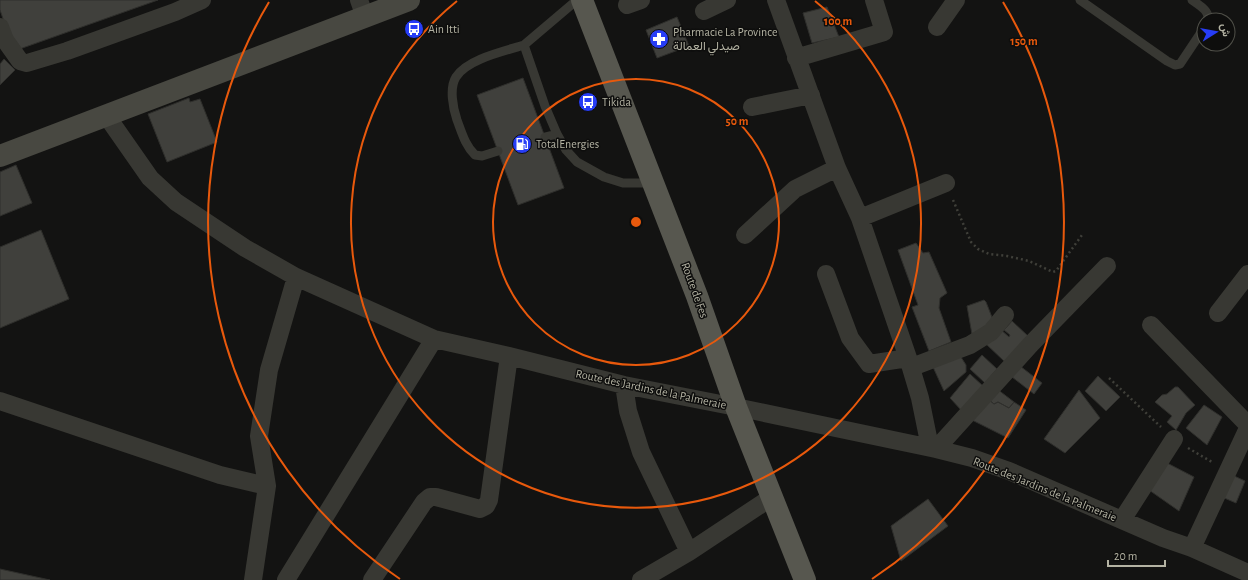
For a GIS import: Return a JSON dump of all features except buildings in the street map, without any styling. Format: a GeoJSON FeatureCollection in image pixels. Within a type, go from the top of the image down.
{"type":"FeatureCollection","features":[{"type":"Feature","properties":{"kind":"main road","name":"Route de Fes"},"geometry":{"type":"LineString","coordinates":[[582,0],[654,182],[736,406],[805,580]]}},
{"type":"Feature","properties":{"kind":"street"},"geometry":{"type":"LineString","coordinates":[[0,27],[5,40],[20,61],[27,63],[175,12],[202,0]]}},
{"type":"Feature","properties":{"kind":"street"},"geometry":{"type":"LineString","coordinates":[[0,156],[106,115],[362,8],[409,0]]}},
{"type":"Feature","properties":{"kind":"street"},"geometry":{"type":"LineString","coordinates":[[704,11],[727,0]]}},
{"type":"Feature","properties":{"kind":"street"},"geometry":{"type":"LineString","coordinates":[[776,0],[837,168],[860,218],[910,363],[933,448]]}},
{"type":"Feature","properties":{"kind":"street"},"geometry":{"type":"LineString","coordinates":[[796,58],[884,32],[874,0]]}},
{"type":"Feature","properties":{"kind":"street"},"geometry":{"type":"LineString","coordinates":[[936,27],[956,0]]}},
{"type":"Feature","properties":{"kind":"street"},"geometry":{"type":"LineString","coordinates":[[752,107],[811,95]]}},
{"type":"Feature","properties":{"kind":"street","name":"Route des Jardins de la Palmeraie"},"geometry":{"type":"LineString","coordinates":[[106,115],[150,178],[176,202],[245,248],[296,277],[434,338],[624,385],[736,406],[933,448],[972,458],[1009,471],[1248,573]]}},
{"type":"Feature","properties":{"kind":"street"},"geometry":{"type":"LineString","coordinates":[[745,235],[795,189],[837,168]]}},
{"type":"Feature","properties":{"kind":"street"},"geometry":{"type":"LineString","coordinates":[[860,218],[946,183]]}},
{"type":"Feature","properties":{"kind":"street"},"geometry":{"type":"LineString","coordinates":[[933,448],[1107,266]]}},
{"type":"Feature","properties":{"kind":"street"},"geometry":{"type":"LineString","coordinates":[[826,274],[850,338],[869,364],[910,363],[970,345],[991,332],[1005,315]]}},
{"type":"Feature","properties":{"kind":"street"},"geometry":{"type":"LineString","coordinates":[[1218,313],[1248,274]]}},
{"type":"Feature","properties":{"kind":"street"},"geometry":{"type":"LineString","coordinates":[[253,580],[267,486],[259,436],[269,370],[296,277]]}},
{"type":"Feature","properties":{"kind":"street"},"geometry":{"type":"LineString","coordinates":[[1151,325],[1248,426],[1192,548]]}},
{"type":"Feature","properties":{"kind":"street"},"geometry":{"type":"LineString","coordinates":[[286,580],[434,338]]}},
{"type":"Feature","properties":{"kind":"street"},"geometry":{"type":"LineString","coordinates":[[372,580],[424,502],[430,498],[436,497],[480,510],[486,506],[489,500],[509,356]]}},
{"type":"Feature","properties":{"kind":"street"},"geometry":{"type":"LineString","coordinates":[[624,385],[628,411],[641,452],[690,552]]}},
{"type":"Feature","properties":{"kind":"street"},"geometry":{"type":"LineString","coordinates":[[0,401],[220,475],[267,486]]}},
{"type":"Feature","properties":{"kind":"street"},"geometry":{"type":"LineString","coordinates":[[1122,520],[1174,439]]}},
{"type":"Feature","properties":{"kind":"street"},"geometry":{"type":"LineString","coordinates":[[641,580],[690,552],[772,497]]}},
{"type":"Feature","properties":{"kind":"lane"},"geometry":{"type":"LineString","coordinates":[[498,151],[482,156],[474,155],[469,150],[464,140],[456,115],[453,87],[456,78],[462,70],[473,63],[524,45],[577,0]]}},
{"type":"Feature","properties":{"kind":"lane"},"geometry":{"type":"LineString","coordinates":[[1080,0],[1167,61],[1175,65],[1180,64],[1196,40]]}},
{"type":"Feature","properties":{"kind":"lane"},"geometry":{"type":"LineString","coordinates":[[1192,0],[1207,12]]}},
{"type":"Feature","properties":{"kind":"lane"},"geometry":{"type":"LineString","coordinates":[[524,45],[545,106],[557,134],[566,150],[577,162],[604,177],[623,183],[654,182]]}},
{"type":"Feature","properties":{"kind":"lane"},"geometry":{"type":"LineString","coordinates":[[545,137],[557,134]]}},
{"type":"Feature","properties":{"kind":"path"},"geometry":{"type":"LineString","coordinates":[[946,183],[970,242],[978,249],[989,254],[1029,261],[1053,272],[1056,271],[1082,235]]}},
{"type":"Feature","properties":{"kind":"place","name":"Ain Itti"},"geometry":{"type":"Point","coordinates":[414,29]}},
{"type":"Feature","properties":{"kind":"place","name":"Pharmacie La Province صيدلي العمالة"},"geometry":{"type":"Point","coordinates":[659,39]}},
{"type":"Feature","properties":{"kind":"place","name":"Tikida"},"geometry":{"type":"Point","coordinates":[588,102]}},
{"type":"Feature","properties":{"kind":"place","name":"TotalEnergies"},"geometry":{"type":"Point","coordinates":[522,144]}}]}
